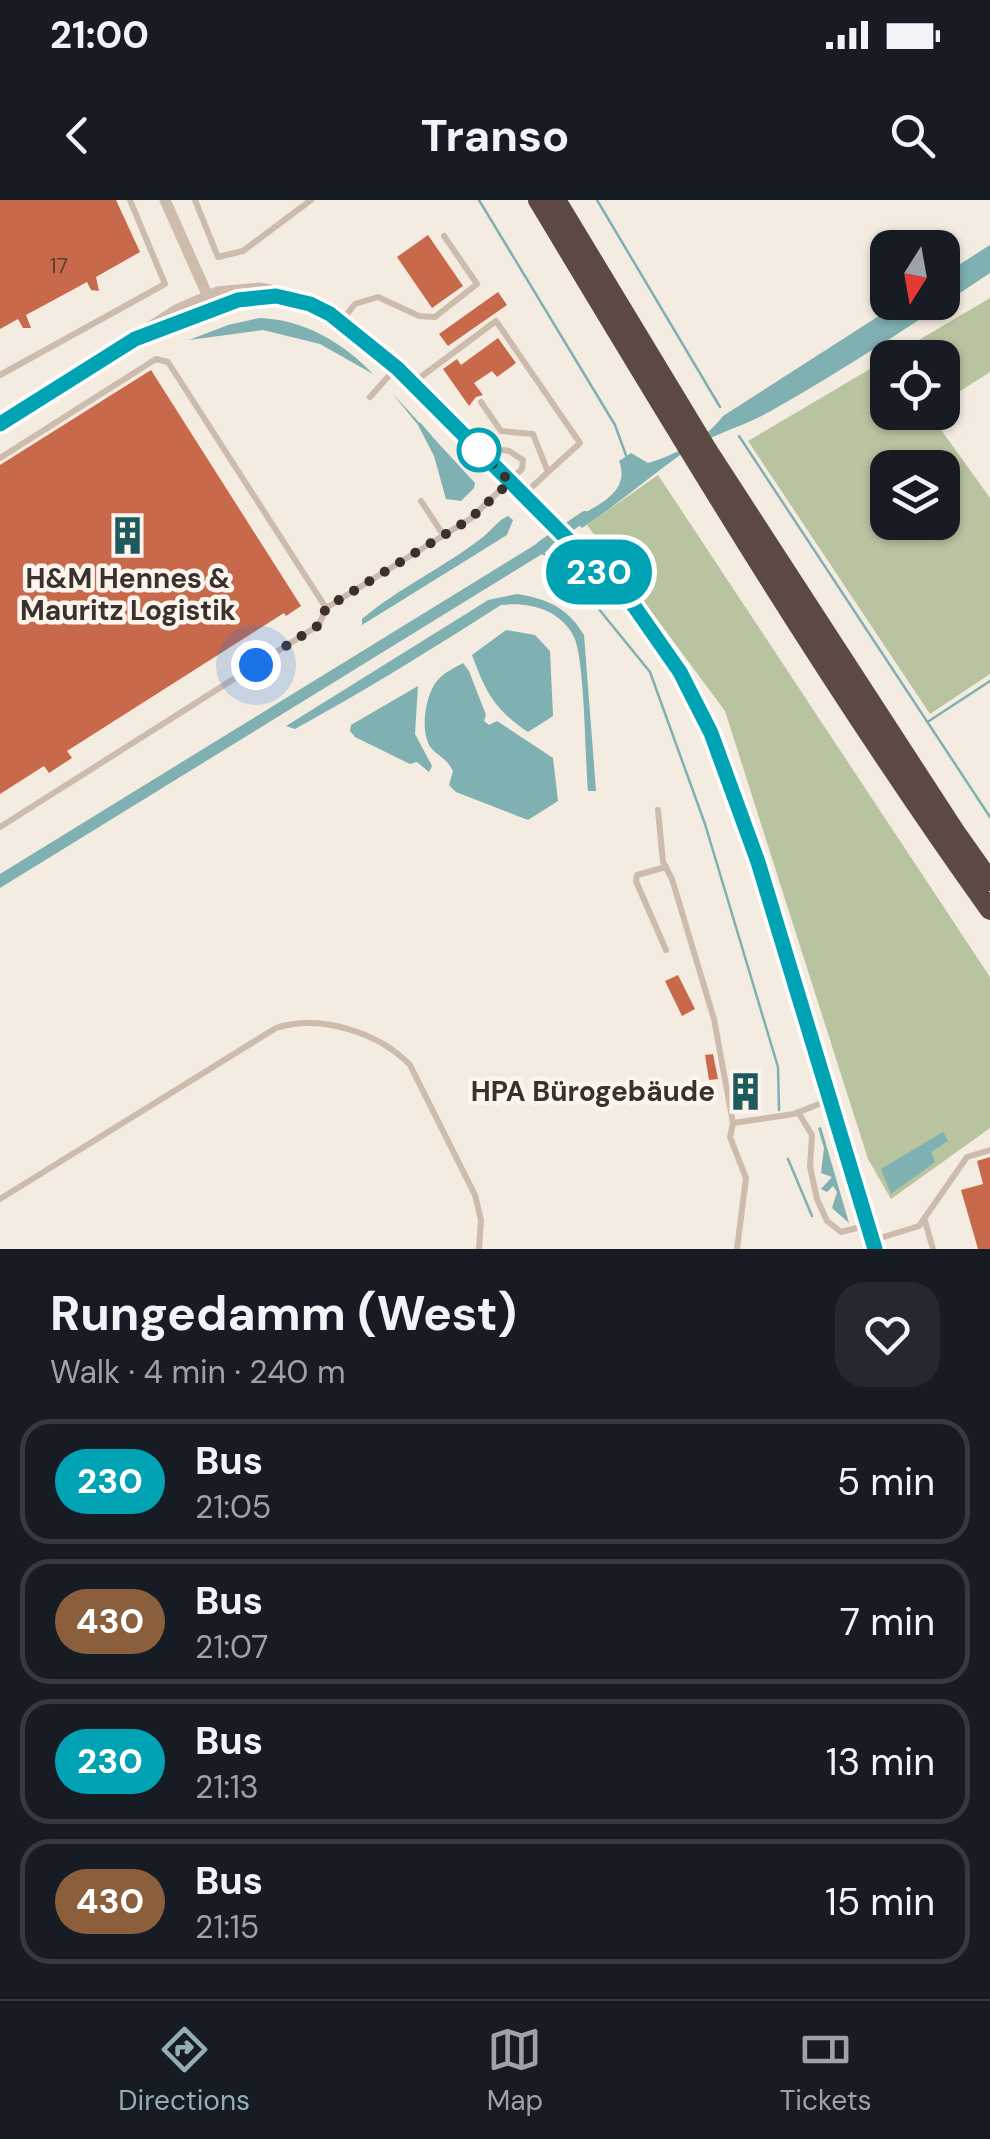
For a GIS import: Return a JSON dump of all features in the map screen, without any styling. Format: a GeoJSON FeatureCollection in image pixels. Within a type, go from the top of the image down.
{"type":"FeatureCollection","features":[{"type":"Feature","properties":{"kind":"highway"},"geometry":{"type":"LineString","coordinates":[[538,200],[940,840],[990,910]]}},
{"type":"Feature","properties":{"kind":"highway"},"geometry":{"type":"LineString","coordinates":[[556,200],[694,444],[990,881]]}},
{"type":"Feature","properties":{"kind":"street"},"geometry":{"type":"LineString","coordinates":[[166,200],[212,308]]}},
{"type":"Feature","properties":{"kind":"street"},"geometry":{"type":"LineString","coordinates":[[0,424],[176,310],[207,294],[230,289],[260,288],[322,309],[413,383],[634,606],[680,672],[711,733],[758,862],[874,1245]]}},
{"type":"Feature","properties":{"kind":"street"},"geometry":{"type":"LineString","coordinates":[[135,339],[212,308],[260,296],[293,298]]}},
{"type":"Feature","properties":{"kind":"lane"},"geometry":{"type":"LineString","coordinates":[[0,375],[165,284],[130,200]]}},
{"type":"Feature","properties":{"kind":"lane"},"geometry":{"type":"LineString","coordinates":[[195,200],[218,257],[243,251],[311,200]]}},
{"type":"Feature","properties":{"kind":"lane"},"geometry":{"type":"LineString","coordinates":[[342,322],[355,304],[378,297],[419,316],[435,317],[477,284],[444,236]]}},
{"type":"Feature","properties":{"kind":"lane"},"geometry":{"type":"LineString","coordinates":[[413,383],[496,322],[580,443],[522,495]]}},
{"type":"Feature","properties":{"kind":"lane"},"geometry":{"type":"LineString","coordinates":[[0,458],[156,359],[168,362],[326,608]]}},
{"type":"Feature","properties":{"kind":"lane"},"geometry":{"type":"LineString","coordinates":[[370,398],[397,368]]}},
{"type":"Feature","properties":{"kind":"lane"},"geometry":{"type":"LineString","coordinates":[[480,402],[501,431],[532,434],[548,472]]}},
{"type":"Feature","properties":{"kind":"lane"},"geometry":{"type":"LineString","coordinates":[[0,827],[319,625],[326,608],[470,519],[522,470],[521,457],[510,451],[475,446]]}},
{"type":"Feature","properties":{"kind":"lane"},"geometry":{"type":"LineString","coordinates":[[420,502],[444,536]]}},
{"type":"Feature","properties":{"kind":"lane"},"geometry":{"type":"LineString","coordinates":[[658,810],[666,867],[714,1019],[733,1122],[730,1137],[746,1178],[738,1249]]}},
{"type":"Feature","properties":{"kind":"lane"},"geometry":{"type":"LineString","coordinates":[[666,867],[637,875],[636,881],[666,950]]}},
{"type":"Feature","properties":{"kind":"lane"},"geometry":{"type":"LineString","coordinates":[[0,1198],[276,1028],[306,1021],[326,1023],[374,1040],[398,1053],[410,1065],[475,1194],[481,1220],[480,1249]]}},
{"type":"Feature","properties":{"kind":"lane"},"geometry":{"type":"LineString","coordinates":[[733,1122],[794,1113],[830,1100]]}},
{"type":"Feature","properties":{"kind":"lane"},"geometry":{"type":"LineString","coordinates":[[794,1113],[812,1135],[812,1184],[828,1222],[841,1232],[868,1226]]}},
{"type":"Feature","properties":{"kind":"lane"},"geometry":{"type":"LineString","coordinates":[[874,1245],[919,1226],[968,1157],[990,1150]]}},
{"type":"Feature","properties":{"kind":"lane"},"geometry":{"type":"LineString","coordinates":[[925,1220],[934,1249]]}},
{"type":"Feature","properties":{"kind":"green space"},"geometry":{"type":"Polygon","coordinates":[[[990,298],[990,372],[960,391],[960,340],[919,340],[953,320],[960,320],[960,316],[990,298]]]}},
{"type":"Feature","properties":{"kind":"green space"},"geometry":{"type":"Polygon","coordinates":[[[870,369],[870,430],[941,430],[956,450],[870,450],[870,540],[960,540],[960,456],[990,498],[990,674],[930,714],[748,441],[870,369]]]}},
{"type":"Feature","properties":{"kind":"green space"},"geometry":{"type":"Polygon","coordinates":[[[658,475],[990,977],[990,1128],[891,1199],[868,1159],[725,711],[587,525],[658,475]]]}},
{"type":"Feature","properties":{"kind":"water"},"geometry":{"type":"Polygon","coordinates":[[[990,245],[990,273],[960,293],[960,264],[990,245]]]}},
{"type":"Feature","properties":{"kind":"water"},"geometry":{"type":"Polygon","coordinates":[[[259,318],[291,323],[321,334],[373,374],[320,344],[263,330],[189,340],[259,318]]]}},
{"type":"Feature","properties":{"kind":"water"},"geometry":{"type":"Polygon","coordinates":[[[873,320],[919,320],[887,340],[870,340],[870,351],[769,412],[691,448],[582,528],[574,519],[616,490],[620,482],[619,461],[631,453],[648,463],[679,451],[708,432],[723,416],[873,320]]]}},
{"type":"Feature","properties":{"kind":"water"},"geometry":{"type":"Polygon","coordinates":[[[392,393],[475,483],[461,501],[446,499],[434,456],[418,425],[392,393]]]}},
{"type":"Feature","properties":{"kind":"water"},"geometry":{"type":"Polygon","coordinates":[[[508,516],[513,520],[507,535],[362,625],[362,619],[468,548],[508,516]]]}},
{"type":"Feature","properties":{"kind":"water"},"geometry":{"type":"Polygon","coordinates":[[[546,538],[555,546],[0,888],[0,874],[546,538]]]}},
{"type":"Feature","properties":{"kind":"water"},"geometry":{"type":"Polygon","coordinates":[[[517,594],[556,606],[584,635],[596,791],[588,791],[582,687],[574,637],[561,620],[533,606],[501,605],[321,715],[295,729],[286,726],[488,600],[517,594]]]}},
{"type":"Feature","properties":{"kind":"water"},"geometry":{"type":"Polygon","coordinates":[[[506,630],[535,635],[550,651],[553,716],[528,732],[492,699],[472,655],[506,630]]]}},
{"type":"Feature","properties":{"kind":"water"},"geometry":{"type":"Polygon","coordinates":[[[463,663],[486,715],[484,721],[489,725],[497,721],[553,758],[558,801],[528,820],[456,792],[449,785],[453,771],[428,742],[425,715],[429,695],[442,676],[463,663]]]}},
{"type":"Feature","properties":{"kind":"water"},"geometry":{"type":"Polygon","coordinates":[[[418,686],[415,734],[432,766],[429,772],[417,762],[410,764],[350,731],[351,725],[418,686]]]}},
{"type":"Feature","properties":{"kind":"water"},"geometry":{"type":"Polygon","coordinates":[[[821,1127],[849,1223],[832,1208],[837,1192],[833,1186],[827,1192],[821,1189],[832,1177],[821,1173],[821,1127]]]}},
{"type":"Feature","properties":{"kind":"water"},"geometry":{"type":"Polygon","coordinates":[[[943,1132],[948,1141],[931,1152],[935,1162],[891,1194],[881,1169],[943,1132]]]}},
{"type":"Feature","properties":{"kind":"building"},"geometry":{"type":"Polygon","coordinates":[[[0,200],[116,200],[140,252],[96,277],[99,291],[91,290],[87,282],[26,315],[31,328],[23,328],[18,319],[0,329],[0,200]]]}},
{"type":"Feature","properties":{"kind":"building"},"geometry":{"type":"Polygon","coordinates":[[[428,235],[463,286],[432,308],[397,257],[428,235]]]}},
{"type":"Feature","properties":{"kind":"building"},"geometry":{"type":"Polygon","coordinates":[[[498,292],[507,305],[448,346],[439,334],[498,292]]]}},
{"type":"Feature","properties":{"kind":"building"},"geometry":{"type":"Polygon","coordinates":[[[498,338],[516,363],[497,377],[492,371],[474,383],[483,395],[469,406],[443,369],[457,359],[461,365],[498,338]]]}},
{"type":"Feature","properties":{"kind":"building","name":"H&M Hennes & Mauritz Logistik"},"geometry":{"type":"Polygon","coordinates":[[[151,370],[301,606],[286,616],[284,613],[67,751],[72,758],[49,773],[44,766],[0,794],[0,465],[151,370]]]}},
{"type":"Feature","properties":{"kind":"building"},"geometry":{"type":"Polygon","coordinates":[[[678,975],[695,1009],[682,1016],[665,981],[678,975]]]}},
{"type":"Feature","properties":{"kind":"building"},"geometry":{"type":"Polygon","coordinates":[[[713,1054],[718,1079],[709,1080],[705,1055],[713,1054]]]}},
{"type":"Feature","properties":{"kind":"building","name":"HPA Bürogebäude"},"geometry":{"type":"Polygon","coordinates":[[[750,1076],[754,1098],[739,1101],[736,1083],[750,1076]]]}},
{"type":"Feature","properties":{"kind":"building"},"geometry":{"type":"Polygon","coordinates":[[[990,1157],[990,1249],[978,1249],[961,1190],[983,1184],[977,1161],[990,1157]]]}},
{"type":"Feature","properties":{"kind":"waterway"},"geometry":{"type":"LineString","coordinates":[[479,200],[615,425],[627,458]]}},
{"type":"Feature","properties":{"kind":"waterway"},"geometry":{"type":"LineString","coordinates":[[597,200],[720,407]]}},
{"type":"Feature","properties":{"kind":"waterway"},"geometry":{"type":"LineString","coordinates":[[420,424],[431,437]]}},
{"type":"Feature","properties":{"kind":"waterway"},"geometry":{"type":"LineString","coordinates":[[739,436],[990,817]]}},
{"type":"Feature","properties":{"kind":"waterway"},"geometry":{"type":"LineString","coordinates":[[541,546],[585,516]]}},
{"type":"Feature","properties":{"kind":"waterway"},"geometry":{"type":"LineString","coordinates":[[543,553],[598,608],[650,672],[705,824],[778,1067],[779,1110]]}},
{"type":"Feature","properties":{"kind":"waterway"},"geometry":{"type":"LineString","coordinates":[[929,721],[990,681]]}},
{"type":"Feature","properties":{"kind":"waterway"},"geometry":{"type":"LineString","coordinates":[[788,1159],[812,1216]]}},
{"type":"Feature","properties":{"kind":"bus line","name":"230"},"geometry":{"type":"LineString","coordinates":[[0,424],[135,339],[220,305],[260,296],[293,298],[330,314],[397,368],[634,606],[680,672],[711,733],[758,862],[875,1249]]}},
{"type":"Feature","properties":{"kind":"place","name":"H&M Hennes & Mauritz Logistik"},"geometry":{"type":"Point","coordinates":[128,535]}},
{"type":"Feature","properties":{"kind":"place","name":"HPA Bürogebäude"},"geometry":{"type":"Point","coordinates":[745,1091]}},
{"type":"Feature","properties":{"kind":"route"},"geometry":{"type":"LineString","coordinates":[[256,665],[319,625],[326,608],[470,519],[510,482],[479,450]]}}]}
